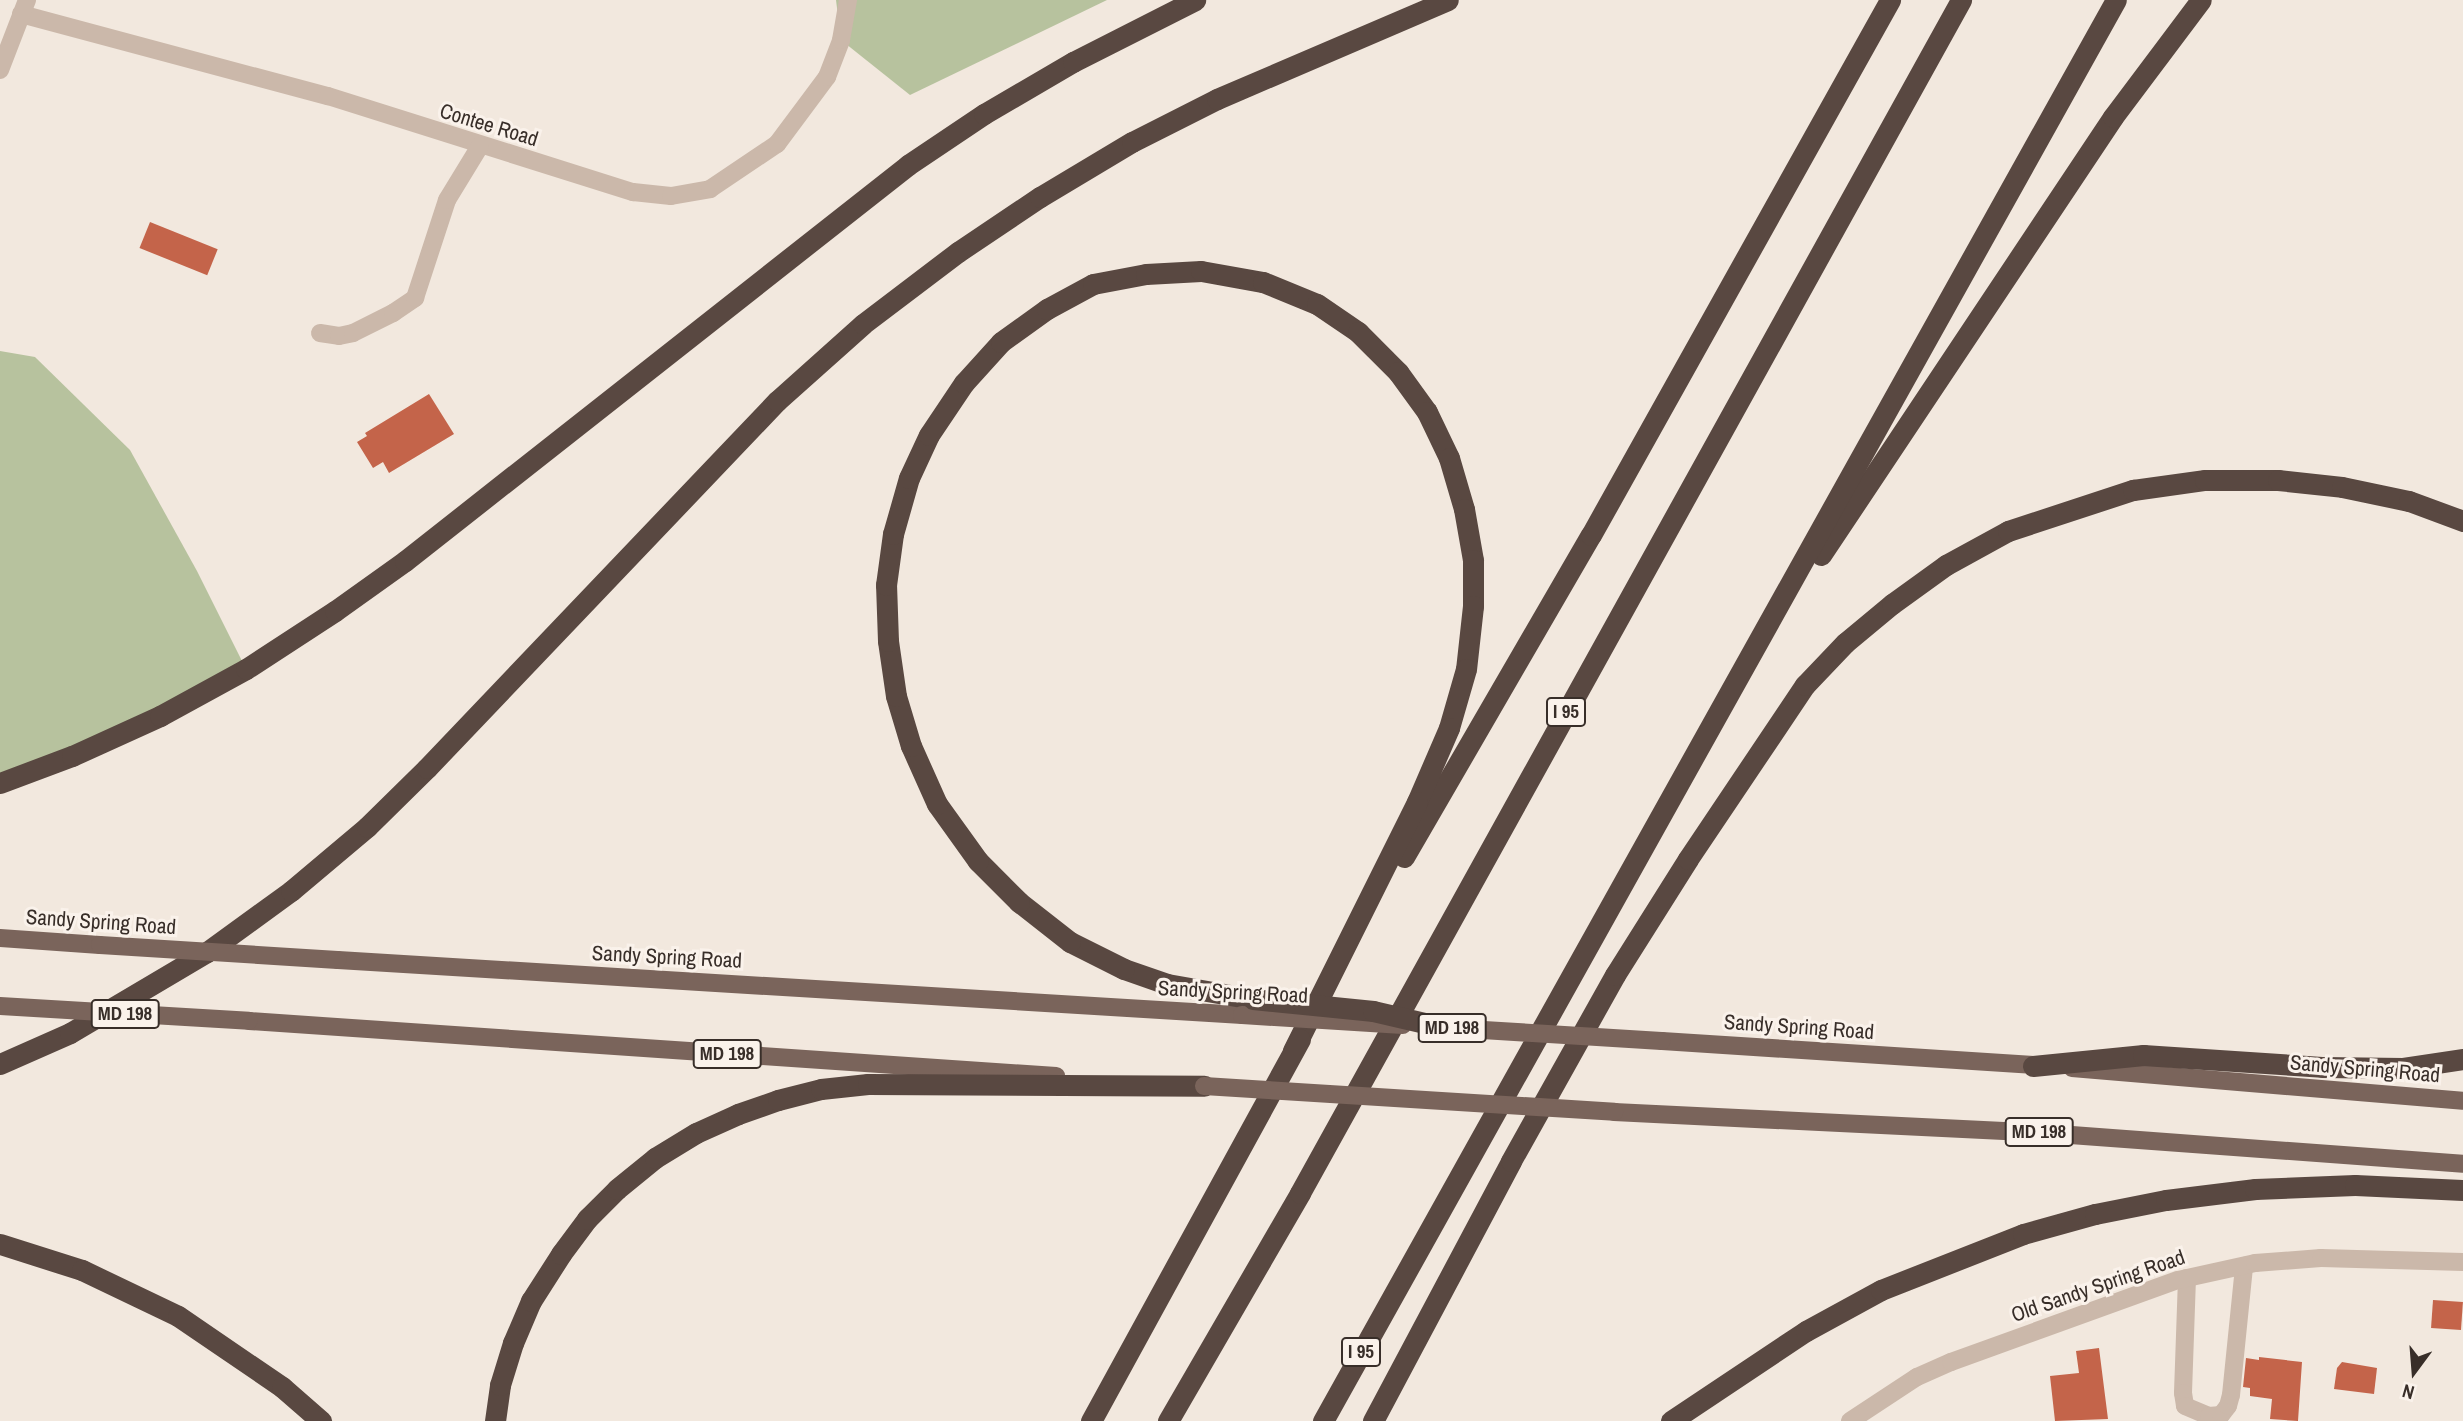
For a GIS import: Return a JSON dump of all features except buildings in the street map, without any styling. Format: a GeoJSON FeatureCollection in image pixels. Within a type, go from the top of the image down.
{"type":"FeatureCollection","features":[{"type":"Feature","properties":{"kind":"highway"},"geometry":{"type":"LineString","coordinates":[[0,783],[72,756],[160,716],[246,669],[335,611],[405,561],[908,165],[984,114],[1073,62],[1195,0]]}},
{"type":"Feature","properties":{"kind":"highway"},"geometry":{"type":"LineString","coordinates":[[0,1064],[70,1032],[206,952],[291,891],[367,827],[777,401],[863,324],[958,252],[1040,197],[1132,142],[1217,99],[1448,0]]}},
{"type":"Feature","properties":{"kind":"highway"},"geometry":{"type":"LineString","coordinates":[[1091,1421],[1293,1051],[1591,535],[1890,0]]}},
{"type":"Feature","properties":{"kind":"highway","name":"I 95"},"geometry":{"type":"LineString","coordinates":[[1168,1421],[1300,1192],[1961,0]]}},
{"type":"Feature","properties":{"kind":"highway","name":"I 95"},"geometry":{"type":"LineString","coordinates":[[1323,1421],[2116,0]]}},
{"type":"Feature","properties":{"kind":"highway"},"geometry":{"type":"LineString","coordinates":[[1754,651],[1890,456],[2113,117],[2201,0]]}},
{"type":"Feature","properties":{"kind":"highway"},"geometry":{"type":"LineString","coordinates":[[1293,1051],[1417,802],[1449,728],[1466,669],[1474,606],[1472,561],[1464,509],[1449,458],[1427,412],[1398,372],[1358,332],[1317,303],[1263,282],[1201,271],[1146,274],[1093,284],[1047,309],[1001,342],[964,383],[929,435],[909,478],[893,534],[886,585],[888,641],[894,682],[911,746],[937,804],[978,861],[1019,902],[1070,942],[1124,969],[1248,1007],[1373,1011],[1446,1028]]}},
{"type":"Feature","properties":{"kind":"highway"},"geometry":{"type":"LineString","coordinates":[[1373,1421],[1524,1137],[1615,975],[1688,859],[1805,685],[1845,643],[1892,604],[1946,565],[2008,531],[2133,489],[2204,480],[2278,480],[2342,487],[2409,500],[2463,521]]}},
{"type":"Feature","properties":{"kind":"highway"},"geometry":{"type":"LineString","coordinates":[[2033,1066],[2143,1055],[2322,1067],[2403,1068],[2463,1059]]}},
{"type":"Feature","properties":{"kind":"highway"},"geometry":{"type":"LineString","coordinates":[[495,1421],[500,1385],[513,1343],[531,1301],[561,1254],[587,1219],[617,1189],[655,1158],[707,1128],[778,1100],[821,1089],[868,1084],[1205,1086]]}},
{"type":"Feature","properties":{"kind":"highway"},"geometry":{"type":"LineString","coordinates":[[1671,1421],[1806,1331],[1881,1290],[2023,1234],[2095,1214],[2166,1200],[2255,1189],[2355,1185],[2463,1190]]}},
{"type":"Feature","properties":{"kind":"highway"},"geometry":{"type":"LineString","coordinates":[[1076,1421],[1199,1222]]}},
{"type":"Feature","properties":{"kind":"highway"},"geometry":{"type":"LineString","coordinates":[[0,1244],[82,1270],[178,1316],[282,1387],[321,1421]]}},
{"type":"Feature","properties":{"kind":"main road","name":"Sandy Spring Road"},"geometry":{"type":"LineString","coordinates":[[0,939],[338,961],[1248,1007]]}},
{"type":"Feature","properties":{"kind":"main road","name":"MD 198"},"geometry":{"type":"LineString","coordinates":[[0,1006],[1614,1112],[2030,1132],[2463,1164]]}},
{"type":"Feature","properties":{"kind":"main road","name":"Sandy Spring Road"},"geometry":{"type":"LineString","coordinates":[[1446,1028],[2033,1066],[2463,1101]]}},
{"type":"Feature","properties":{"kind":"street","name":"Contee Road"},"geometry":{"type":"LineString","coordinates":[[24,7],[328,96],[633,192],[671,196],[710,189],[778,144],[827,77],[841,40],[848,0]]}},
{"type":"Feature","properties":{"kind":"street"},"geometry":{"type":"LineString","coordinates":[[0,70],[24,7]]}},
{"type":"Feature","properties":{"kind":"street"},"geometry":{"type":"LineString","coordinates":[[320,333],[339,336],[353,333],[393,313],[415,298],[447,200],[480,146]]}},
{"type":"Feature","properties":{"kind":"street","name":"Old Sandy Spring Road"},"geometry":{"type":"LineString","coordinates":[[1850,1421],[1917,1377],[1963,1357],[2138,1292],[2187,1278],[2244,1265],[2321,1258],[2463,1262]]}},
{"type":"Feature","properties":{"kind":"street"},"geometry":{"type":"LineString","coordinates":[[2187,1278],[2183,1393],[2185,1406],[2209,1416],[2221,1415],[2228,1406],[2231,1395],[2244,1265]]}},
{"type":"Feature","properties":{"kind":"green space"},"geometry":{"type":"Polygon","coordinates":[[[836,0],[1107,0],[910,95],[841,40],[836,0]]]}},
{"type":"Feature","properties":{"kind":"green space"},"geometry":{"type":"Polygon","coordinates":[[[0,351],[35,357],[130,450],[197,571],[246,669],[0,783],[0,351]]]}}]}
